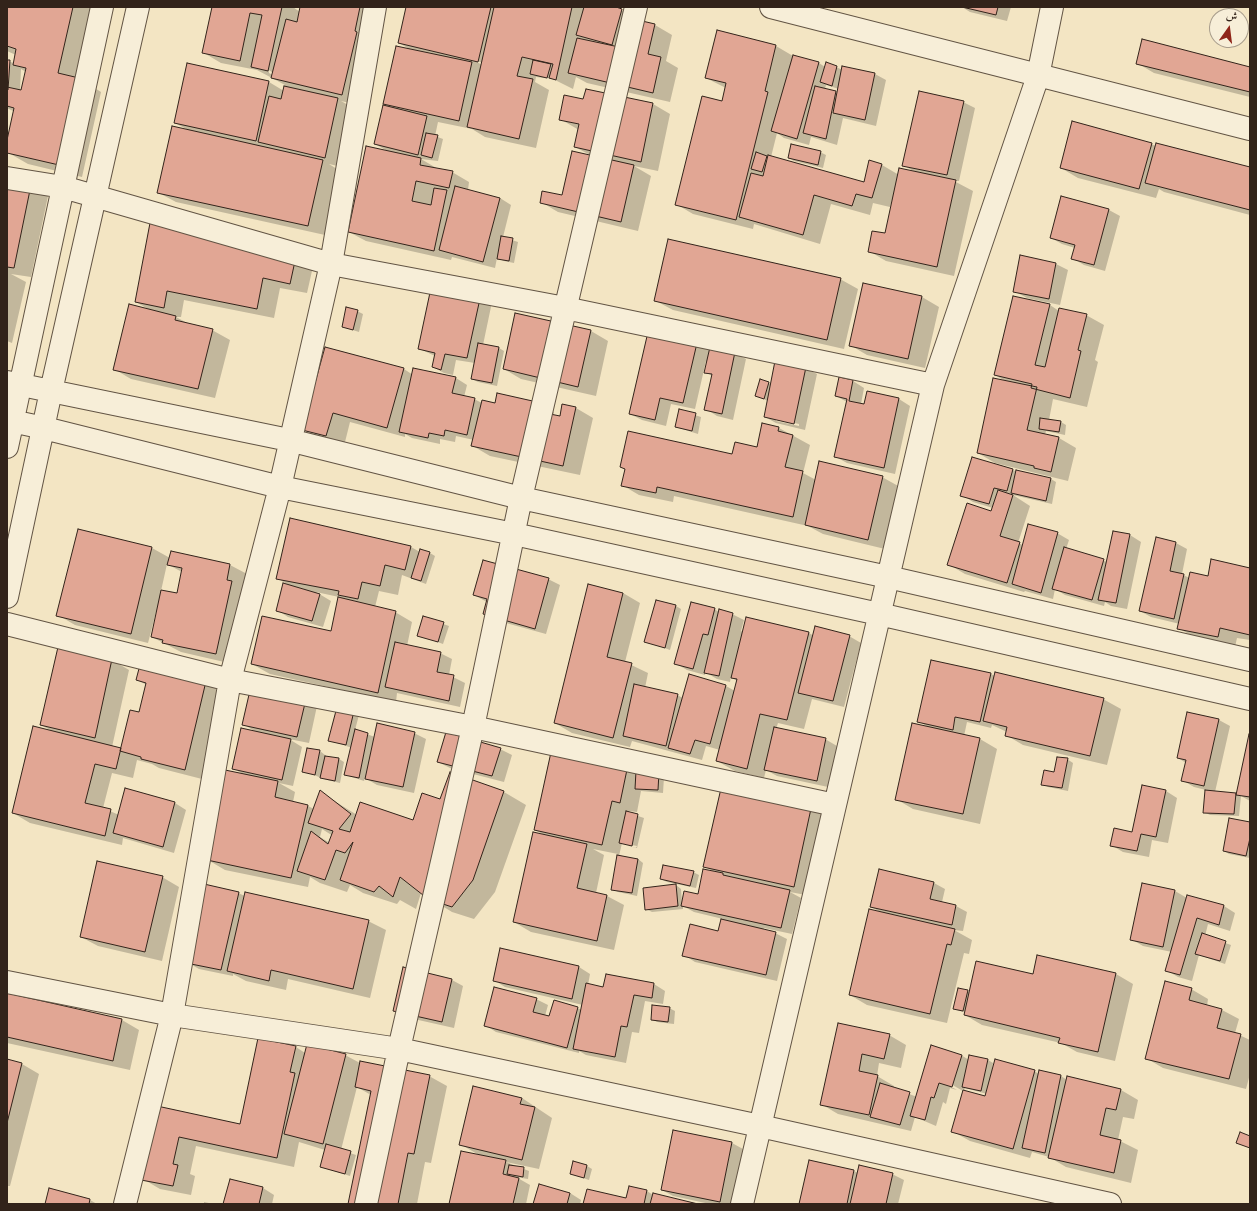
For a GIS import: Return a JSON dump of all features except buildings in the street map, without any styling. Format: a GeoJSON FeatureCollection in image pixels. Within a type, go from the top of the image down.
{"type":"FeatureCollection","features":[{"type":"Feature","properties":{"kind":"street"},"geometry":{"type":"LineString","coordinates":[[7,447],[14,383],[63,187],[102,7]]}},
{"type":"Feature","properties":{"kind":"street"},"geometry":{"type":"LineString","coordinates":[[7,597],[51,391],[138,7]]}},
{"type":"Feature","properties":{"kind":"street"},"geometry":{"type":"LineString","coordinates":[[125,1204],[172,1015],[230,680],[280,487],[289,440],[331,264],[375,7]]}},
{"type":"Feature","properties":{"kind":"street"},"geometry":{"type":"LineString","coordinates":[[366,1204],[399,1049],[473,727],[521,498],[636,7]]}},
{"type":"Feature","properties":{"kind":"street"},"geometry":{"type":"LineString","coordinates":[[771,7],[1250,129]]}},
{"type":"Feature","properties":{"kind":"street"},"geometry":{"type":"LineString","coordinates":[[742,1204],[933,385],[1038,76],[1052,7]]}},
{"type":"Feature","properties":{"kind":"street"},"geometry":{"type":"LineString","coordinates":[[7,178],[63,187],[331,264],[565,308],[933,385]]}},
{"type":"Feature","properties":{"kind":"street"},"geometry":{"type":"LineString","coordinates":[[14,383],[289,440],[521,498],[888,577],[1250,660]]}},
{"type":"Feature","properties":{"kind":"street"},"geometry":{"type":"LineString","coordinates":[[10,421],[44,428],[280,487],[514,534],[879,614],[1250,699]]}},
{"type":"Feature","properties":{"kind":"street"},"geometry":{"type":"LineString","coordinates":[[7,624],[230,680],[473,727],[835,805]]}},
{"type":"Feature","properties":{"kind":"street"},"geometry":{"type":"LineString","coordinates":[[7,982],[172,1015],[399,1049],[760,1126],[1110,1204]]}}]}
